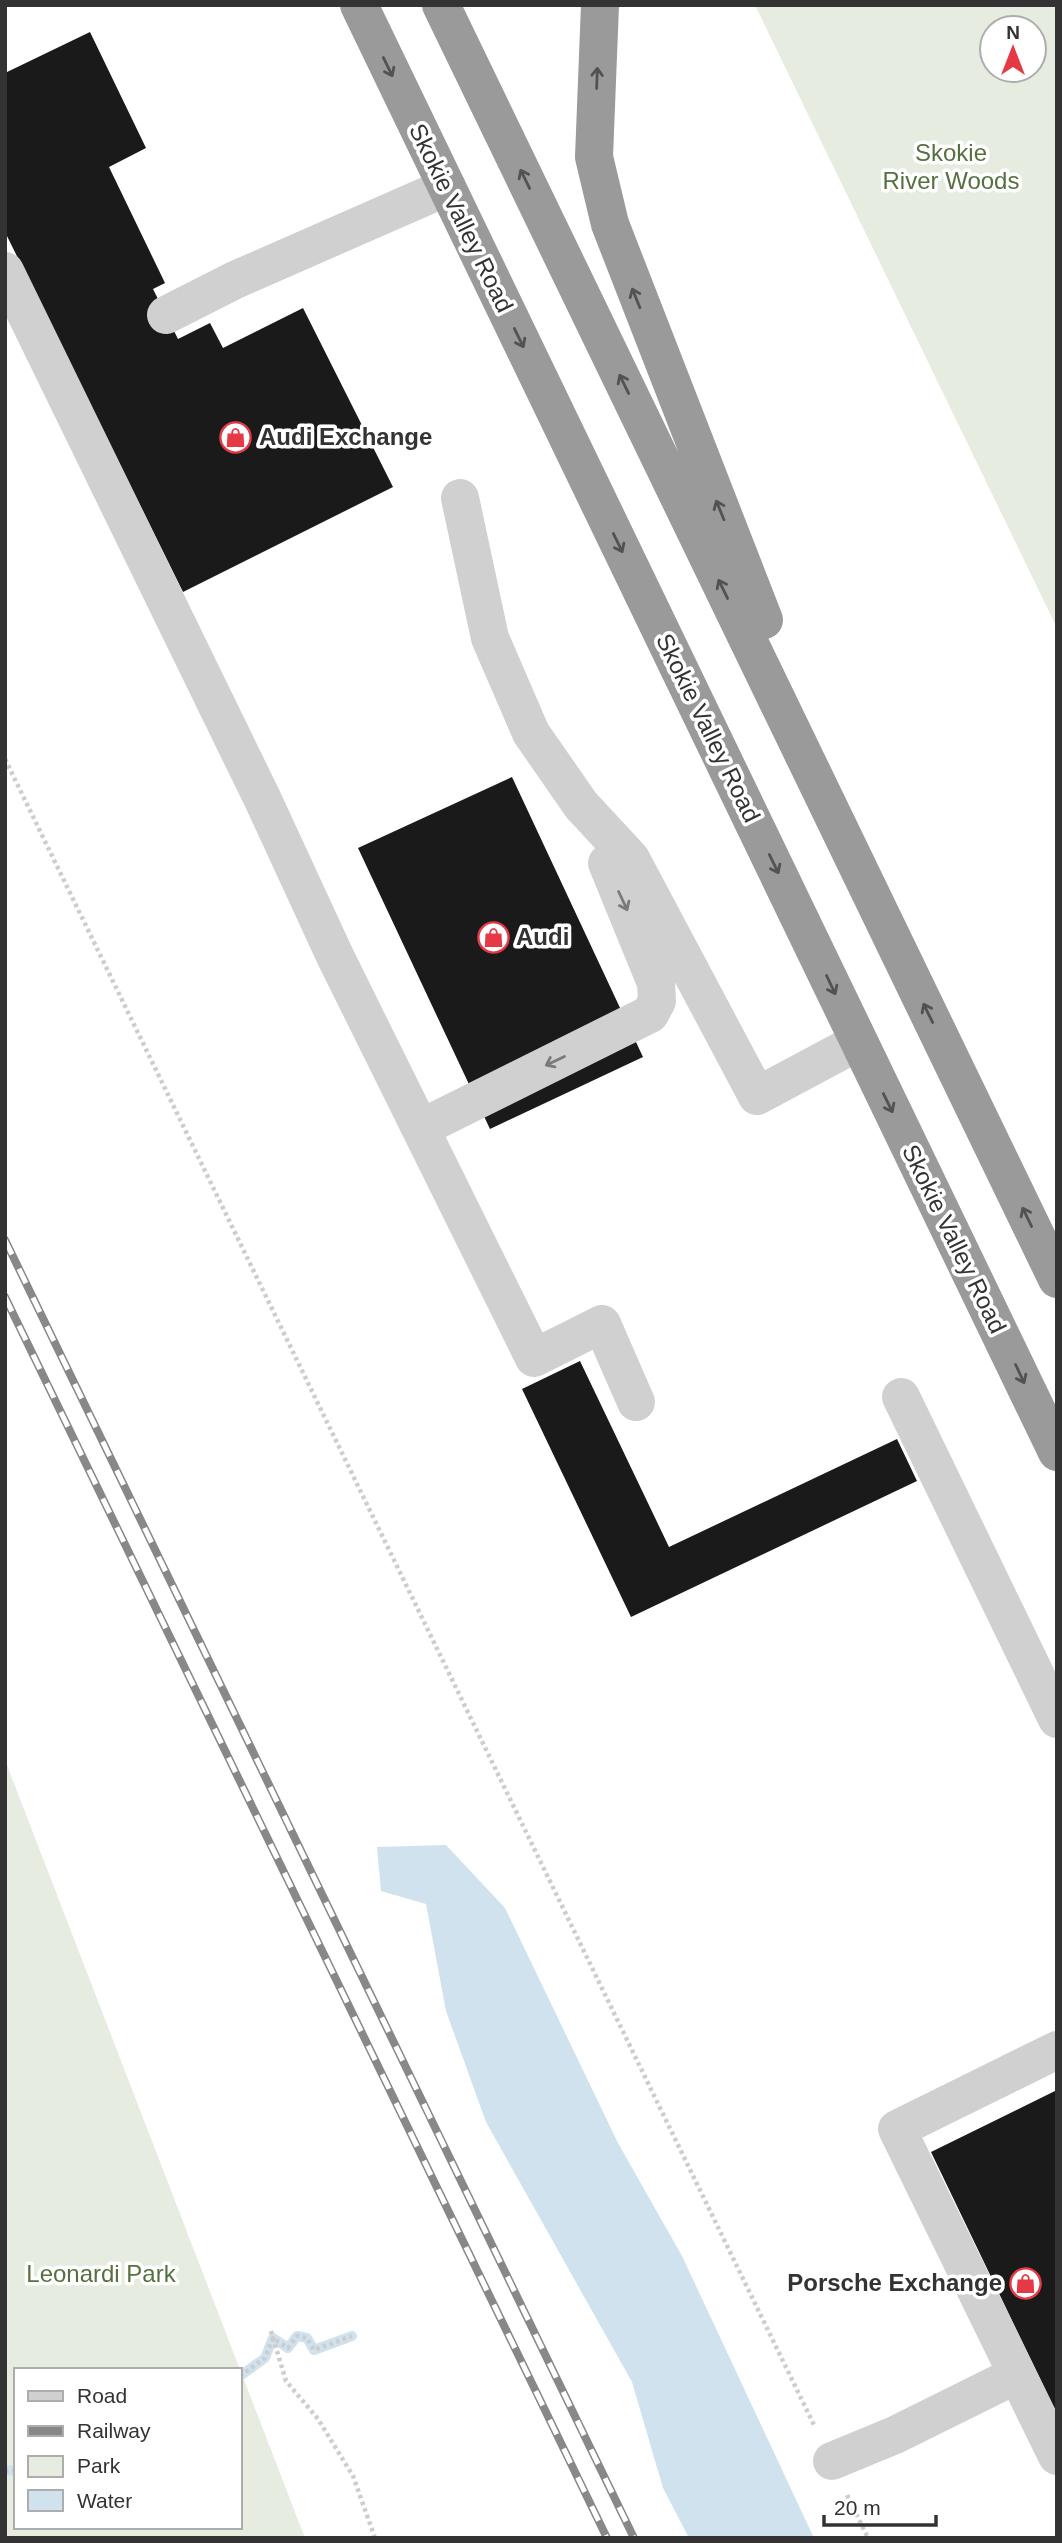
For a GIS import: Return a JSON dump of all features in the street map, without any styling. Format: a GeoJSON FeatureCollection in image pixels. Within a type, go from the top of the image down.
{"type":"FeatureCollection","features":[{"type":"Feature","properties":{"kind":"highway","name":"Skokie Valley Road"},"geometry":{"type":"LineString","coordinates":[[359,5],[1057,1452]]}},
{"type":"Feature","properties":{"kind":"highway"},"geometry":{"type":"LineString","coordinates":[[442,5],[1057,1279]]}},
{"type":"Feature","properties":{"kind":"highway"},"geometry":{"type":"LineString","coordinates":[[600,5],[594,157],[610,224],[880,915]]}},
{"type":"Feature","properties":{"kind":"lane"},"geometry":{"type":"LineString","coordinates":[[166,316],[235,281],[447,187]]}},
{"type":"Feature","properties":{"kind":"lane"},"geometry":{"type":"LineString","coordinates":[[5,271],[335,956],[534,1357],[602,1324],[636,1402]]}},
{"type":"Feature","properties":{"kind":"lane"},"geometry":{"type":"LineString","coordinates":[[460,498],[490,638],[531,733],[590,815],[631,859],[757,1096],[858,1042]]}},
{"type":"Feature","properties":{"kind":"lane"},"geometry":{"type":"LineString","coordinates":[[421,1128],[650,1014],[657,1001],[656,983],[643,943],[612,877],[590,815]]}},
{"type":"Feature","properties":{"kind":"lane"},"geometry":{"type":"LineString","coordinates":[[901,1398],[1057,1719]]}},
{"type":"Feature","properties":{"kind":"lane"},"geometry":{"type":"LineString","coordinates":[[1057,2050],[897,2129],[1057,2456]]}},
{"type":"Feature","properties":{"kind":"lane"},"geometry":{"type":"LineString","coordinates":[[832,2461],[895,2435],[981,2389],[1017,2375]]}},
{"type":"Feature","properties":{"kind":"path"},"geometry":{"type":"LineString","coordinates":[[5,759],[868,2538]]}},
{"type":"Feature","properties":{"kind":"path"},"geometry":{"type":"LineString","coordinates":[[271,2331],[286,2381],[318,2419],[353,2476],[375,2538]]}},
{"type":"Feature","properties":{"kind":"path"},"geometry":{"type":"LineString","coordinates":[[273,2338],[288,2348],[297,2336],[307,2338],[314,2350],[352,2336]]}},
{"type":"Feature","properties":{"kind":"path"},"geometry":{"type":"LineString","coordinates":[[242,2375],[265,2358],[273,2338]]}},
{"type":"Feature","properties":{"kind":"green space","name":"Skokie River Woods"},"geometry":{"type":"Polygon","coordinates":[[[755,5],[1057,5],[1057,628],[755,5]]]}},
{"type":"Feature","properties":{"kind":"green space","name":"Leonardi Park"},"geometry":{"type":"Polygon","coordinates":[[[5,1760],[239,2368],[14,2368],[14,2529],[242,2529],[242,2375],[305,2538],[5,2538],[5,1760]]]}},
{"type":"Feature","properties":{"kind":"water"},"geometry":{"type":"Polygon","coordinates":[[[446,1845],[505,1908],[618,2143],[682,2256],[814,2538],[689,2538],[663,2488],[632,2382],[486,2122],[446,2011],[426,1904],[381,1891],[377,1847],[446,1845]]]}},
{"type":"Feature","properties":{"kind":"building"},"geometry":{"type":"Polygon","coordinates":[[[90,32],[146,148],[109,167],[165,283],[153,289],[178,339],[210,323],[223,348],[303,308],[393,487],[183,592],[5,232],[5,73],[90,32]]]}},
{"type":"Feature","properties":{"kind":"building","name":"Audi"},"geometry":{"type":"Polygon","coordinates":[[[512,777],[643,1057],[490,1129],[358,848],[512,777]]]}},
{"type":"Feature","properties":{"kind":"building"},"geometry":{"type":"Polygon","coordinates":[[[580,1361],[669,1547],[897,1439],[917,1481],[631,1617],[522,1389],[580,1361]]]}},
{"type":"Feature","properties":{"kind":"building","name":"Porsche Exchange"},"geometry":{"type":"Polygon","coordinates":[[[1057,2090],[1057,2414],[931,2152],[1057,2090]]]}},
{"type":"Feature","properties":{"kind":"waterway"},"geometry":{"type":"LineString","coordinates":[[242,2375],[265,2358],[273,2338],[288,2348],[297,2336],[307,2338],[314,2350],[352,2336]]}},
{"type":"Feature","properties":{"kind":"waterway"},"geometry":{"type":"LineString","coordinates":[[5,2471],[14,2470]]}},
{"type":"Feature","properties":{"kind":"railway"},"geometry":{"type":"LineString","coordinates":[[5,1240],[634,2538]]}},
{"type":"Feature","properties":{"kind":"railway"},"geometry":{"type":"LineString","coordinates":[[5,1297],[607,2538]]}},
{"type":"Feature","properties":{"kind":"place","name":"Audi Exchange"},"geometry":{"type":"Point","coordinates":[236,437]}},
{"type":"Feature","properties":{"kind":"place","name":"Audi"},"geometry":{"type":"Point","coordinates":[493,937]}},
{"type":"Feature","properties":{"kind":"place","name":"Porsche Exchange"},"geometry":{"type":"Point","coordinates":[1025,2283]}}]}
